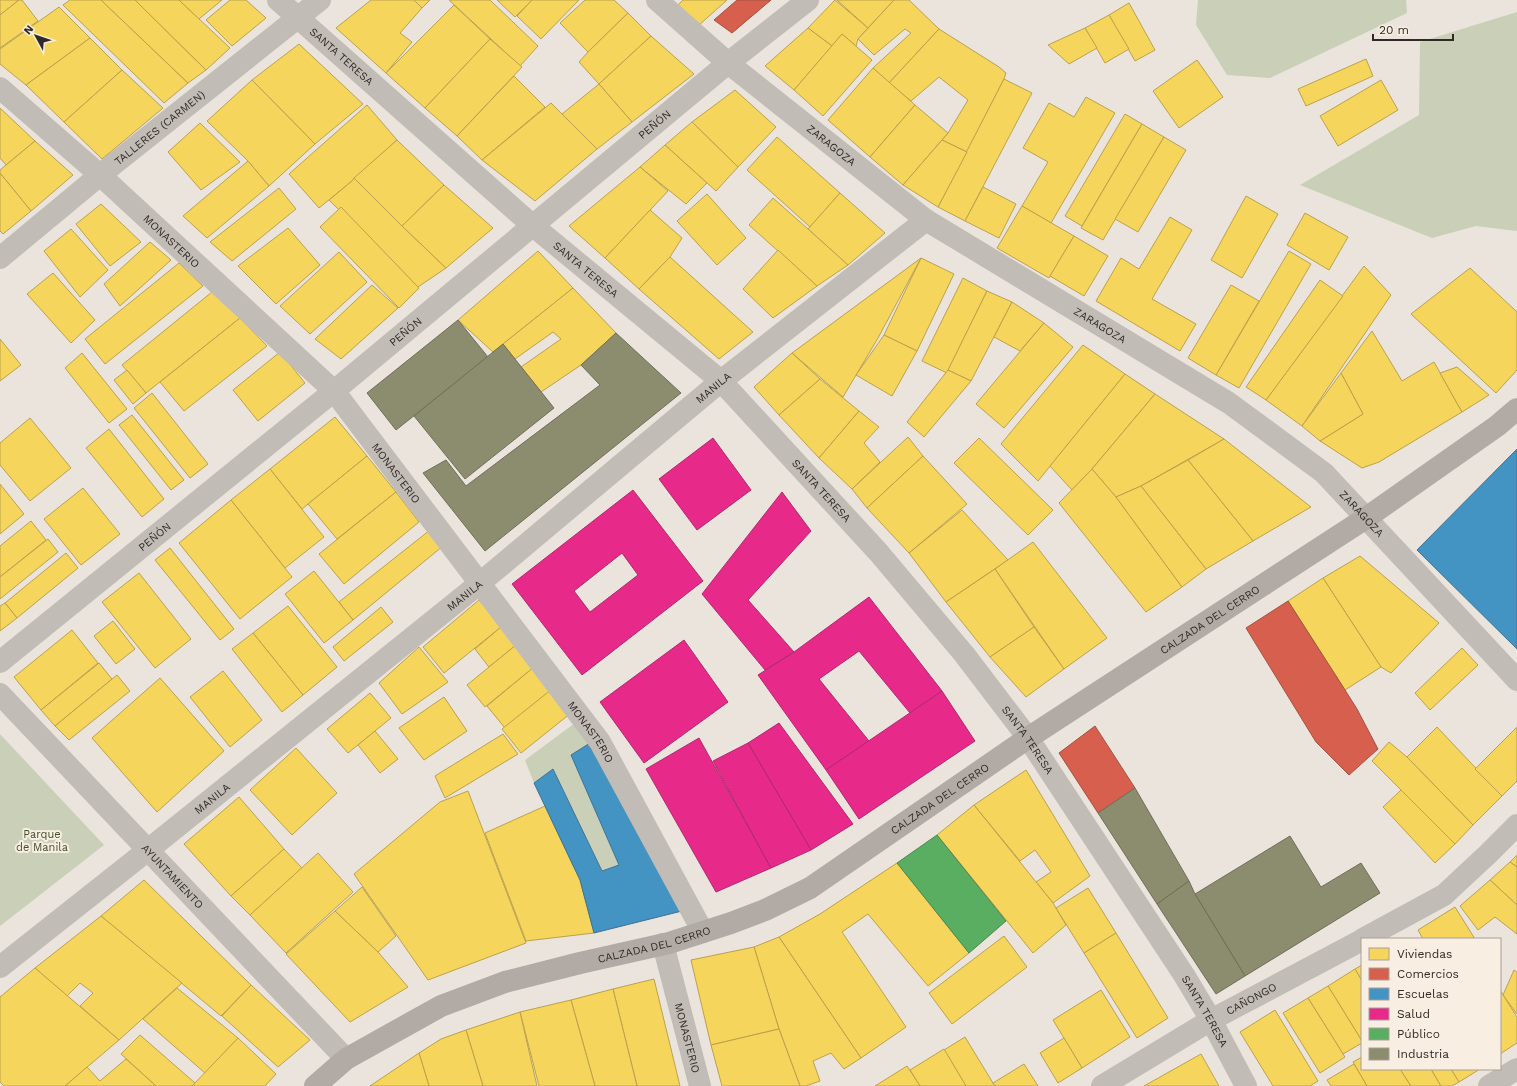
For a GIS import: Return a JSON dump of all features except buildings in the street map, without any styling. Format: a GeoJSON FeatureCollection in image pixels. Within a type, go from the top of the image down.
{"type":"FeatureCollection","features":[{"type":"Feature","properties":{"kind":"main road","name":"CALZADA DEL CERRO"},"geometry":{"type":"LineString","coordinates":[[315,1086],[346,1059],[441,1006],[505,982],[663,944],[703,932],[765,910],[810,888],[1028,738],[1366,518],[1491,430],[1517,409]]}},
{"type":"Feature","properties":{"kind":"street","name":"SANTA TERESA"},"geometry":{"type":"LineString","coordinates":[[278,0],[300,17],[532,225],[721,381],[879,553],[964,654],[1028,738],[1148,918],[1211,1020],[1246,1086]]}},
{"type":"Feature","properties":{"kind":"street","name":"TALLERES (CARMEN)"},"geometry":{"type":"LineString","coordinates":[[0,258],[320,0]]}},
{"type":"Feature","properties":{"kind":"street","name":"ZARAGOZA"},"geometry":{"type":"LineString","coordinates":[[657,0],[728,63],[926,220],[1229,403],[1324,473],[1517,680]]}},
{"type":"Feature","properties":{"kind":"street","name":"PEÑÓN"},"geometry":{"type":"LineString","coordinates":[[0,662],[334,391],[728,63],[808,0]]}},
{"type":"Feature","properties":{"kind":"street","name":"MONASTERIO"},"geometry":{"type":"LineString","coordinates":[[0,88],[100,176],[334,391],[600,742],[703,932]]}},
{"type":"Feature","properties":{"kind":"street","name":"MANILA"},"geometry":{"type":"LineString","coordinates":[[0,967],[480,583],[721,381],[926,220]]}},
{"type":"Feature","properties":{"kind":"street","name":"AYUNTAMIENTO"},"geometry":{"type":"LineString","coordinates":[[0,694],[346,1059]]}},
{"type":"Feature","properties":{"kind":"street","name":"CAÑONGO"},"geometry":{"type":"LineString","coordinates":[[1365,938],[1444,895],[1517,825]]}},
{"type":"Feature","properties":{"kind":"street","name":"CAÑONGO"},"geometry":{"type":"LineString","coordinates":[[1102,1086],[1211,1020],[1361,940]]}},
{"type":"Feature","properties":{"kind":"street","name":"MONASTERIO"},"geometry":{"type":"LineString","coordinates":[[663,944],[700,1086]]}},
{"type":"Feature","properties":{"kind":"street"},"geometry":{"type":"LineString","coordinates":[[1490,1086],[1517,1069]]}},
{"type":"Feature","properties":{"kind":"green space"},"geometry":{"type":"Polygon","coordinates":[[[1198,0],[1406,0],[1407,13],[1270,78],[1227,75],[1196,25],[1198,0]]]}},
{"type":"Feature","properties":{"kind":"green space"},"geometry":{"type":"Polygon","coordinates":[[[1517,12],[1517,231],[1476,226],[1432,238],[1300,185],[1419,115],[1420,42],[1517,12]]]}},
{"type":"Feature","properties":{"kind":"green space"},"geometry":{"type":"Polygon","coordinates":[[[575,723],[590,743],[619,865],[602,871],[554,770],[534,783],[525,760],[575,723]]]}},
{"type":"Feature","properties":{"kind":"green space","name":"Parque de Manila"},"geometry":{"type":"Polygon","coordinates":[[[0,734],[104,845],[0,926],[0,734]]]}}]}
